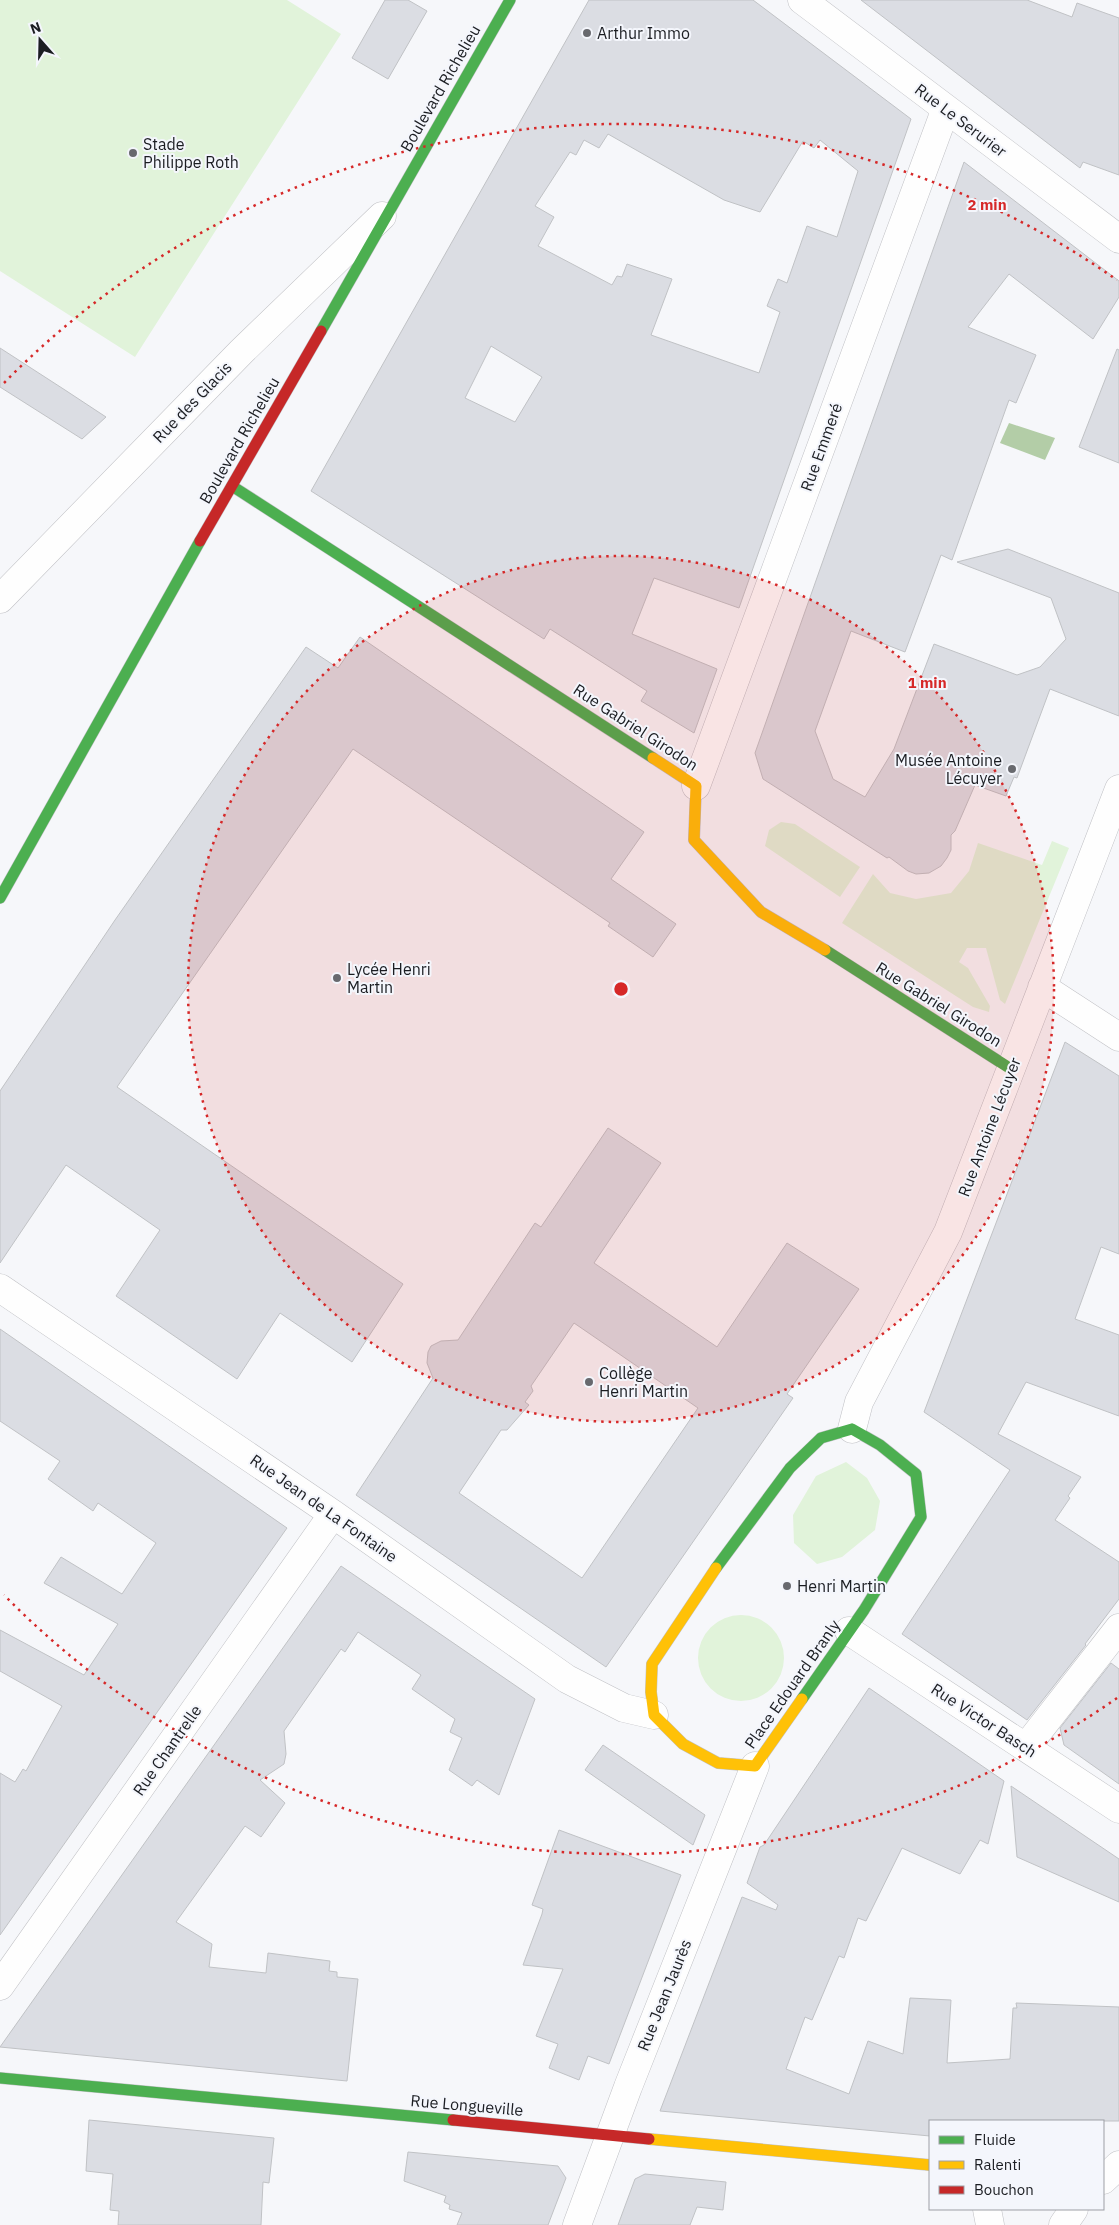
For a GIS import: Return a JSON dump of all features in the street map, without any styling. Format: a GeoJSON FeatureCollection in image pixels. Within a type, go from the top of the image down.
{"type":"FeatureCollection","features":[{"type":"Feature","properties":{"kind":"street","name":"Boulevard Richelieu"},"geometry":{"type":"LineString","coordinates":[[0,898],[232,486],[510,0]]}},
{"type":"Feature","properties":{"kind":"street","name":"Rue Le Serurier"},"geometry":{"type":"LineString","coordinates":[[802,0],[1119,239]]}},
{"type":"Feature","properties":{"kind":"street","name":"Rue Emmeré"},"geometry":{"type":"LineString","coordinates":[[696,786],[942,119],[944,107]]}},
{"type":"Feature","properties":{"kind":"street","name":"Rue des Glacis"},"geometry":{"type":"LineString","coordinates":[[0,599],[242,351],[389,210]]}},
{"type":"Feature","properties":{"kind":"street","name":"Rue Gabriel Girodon"},"geometry":{"type":"LineString","coordinates":[[232,486],[696,786],[694,840],[761,912],[784,924],[1011,1069]]}},
{"type":"Feature","properties":{"kind":"street","name":"Rue Antoine Lécuyer"},"geometry":{"type":"LineString","coordinates":[[852,1429],[859,1402],[948,1232],[1119,789]]}},
{"type":"Feature","properties":{"kind":"street"},"geometry":{"type":"LineString","coordinates":[[1042,987],[1119,1037]]}},
{"type":"Feature","properties":{"kind":"street","name":"Rue Jean de La Fontaine"},"geometry":{"type":"LineString","coordinates":[[0,1288],[333,1514],[568,1679],[624,1708],[654,1714]]}},
{"type":"Feature","properties":{"kind":"street"},"geometry":{"type":"LineString","coordinates":[[654,1714],[651,1692],[652,1664],[728,1550],[790,1468],[821,1438],[852,1429]]}},
{"type":"Feature","properties":{"kind":"street","name":"Place Edouard Branly"},"geometry":{"type":"LineString","coordinates":[[654,1714],[683,1744],[718,1763],[755,1766],[849,1631],[921,1517],[916,1474],[880,1444],[852,1429]]}},
{"type":"Feature","properties":{"kind":"street","name":"Rue Chantrelle"},"geometry":{"type":"LineString","coordinates":[[0,1986],[333,1514]]}},
{"type":"Feature","properties":{"kind":"street"},"geometry":{"type":"LineString","coordinates":[[1026,1747],[1119,1628]]}},
{"type":"Feature","properties":{"kind":"street","name":"Rue Victor Basch"},"geometry":{"type":"LineString","coordinates":[[849,1631],[1119,1809]]}},
{"type":"Feature","properties":{"kind":"street","name":"Rue Jean Jaurès"},"geometry":{"type":"LineString","coordinates":[[578,2225],[612,2136],[628,2086],[755,1766]]}},
{"type":"Feature","properties":{"kind":"street","name":"Rue Longueville"},"geometry":{"type":"LineString","coordinates":[[0,2078],[929,2165]]}},
{"type":"Feature","properties":{"kind":"street"},"geometry":{"type":"LineString","coordinates":[[1104,2163],[1119,2158]]}},
{"type":"Feature","properties":{"kind":"street"},"geometry":{"type":"LineString","coordinates":[[1104,2179],[1119,2165]]}},
{"type":"Feature","properties":{"kind":"street"},"geometry":{"type":"LineString","coordinates":[[987,2210],[990,2225]]}},
{"type":"Feature","properties":{"kind":"street"},"geometry":{"type":"LineString","coordinates":[[1063,2225],[1073,2210]]}},
{"type":"Feature","properties":{"kind":"shaded area","name":"Stade Philippe Roth"},"geometry":{"type":"Polygon","coordinates":[[[0,0],[287,0],[341,34],[135,357],[0,271],[0,0]]]}},
{"type":"Feature","properties":{"kind":"shaded area"},"geometry":{"type":"Polygon","coordinates":[[[1009,423],[1055,438],[1045,460],[1000,443],[1009,423]]]}},
{"type":"Feature","properties":{"kind":"shaded area"},"geometry":{"type":"Polygon","coordinates":[[[781,822],[795,824],[860,867],[840,897],[765,846],[769,830],[781,822]]]}},
{"type":"Feature","properties":{"kind":"shaded area"},"geometry":{"type":"Polygon","coordinates":[[[1052,841],[1069,848],[1005,1004],[1000,1000],[986,948],[967,948],[959,962],[968,968],[990,1006],[989,1012],[973,1007],[842,923],[873,874],[890,893],[916,899],[951,893],[969,871],[978,843],[1042,865],[1052,841]]]}},
{"type":"Feature","properties":{"kind":"shaded area"},"geometry":{"type":"Polygon","coordinates":[[[846,1462],[867,1478],[880,1501],[875,1530],[842,1557],[817,1564],[794,1543],[793,1515],[816,1476],[846,1462]]]}},
{"type":"Feature","properties":{"kind":"shaded area"},"geometry":{"type":"Polygon","coordinates":[[[733,1615],[749,1615],[758,1618],[772,1627],[781,1641],[784,1658],[781,1675],[772,1689],[758,1698],[749,1701],[733,1701],[717,1694],[705,1682],[698,1666],[698,1650],[705,1634],[717,1622],[733,1615]]]}},
{"type":"Feature","properties":{"kind":"building"},"geometry":{"type":"Polygon","coordinates":[[[385,0],[408,0],[427,11],[388,79],[352,58],[385,0]]]}},
{"type":"Feature","properties":{"kind":"building"},"geometry":{"type":"Polygon","coordinates":[[[589,0],[753,0],[911,119],[739,608],[654,578],[632,634],[717,669],[694,733],[641,701],[647,691],[550,629],[544,639],[311,491],[589,0]],[[608,134],[599,148],[584,140],[576,155],[570,152],[535,206],[554,217],[538,246],[612,285],[617,276],[622,277],[627,264],[672,279],[651,335],[759,373],[780,312],[767,306],[778,279],[787,283],[807,226],[837,237],[858,171],[820,140],[814,148],[803,141],[760,212],[724,200],[608,134]],[[491,346],[465,398],[515,422],[542,377],[491,346]]]}},
{"type":"Feature","properties":{"kind":"building"},"geometry":{"type":"Polygon","coordinates":[[[861,0],[1027,0],[1072,17],[1077,3],[1119,18],[1119,175],[1083,162],[1080,168],[861,0]]]}},
{"type":"Feature","properties":{"kind":"building"},"geometry":{"type":"Polygon","coordinates":[[[964,162],[1119,281],[1119,297],[1093,339],[1009,274],[968,327],[1036,355],[1016,403],[1009,400],[952,560],[941,555],[905,652],[851,631],[815,731],[833,779],[865,797],[894,749],[934,644],[1017,675],[1040,667],[1066,639],[1051,598],[957,562],[1008,549],[1119,593],[1119,716],[1050,689],[1017,778],[1014,777],[1006,796],[975,785],[955,831],[951,835],[951,850],[947,858],[941,866],[929,873],[916,874],[908,871],[889,857],[887,858],[763,779],[755,753],[964,162]]]}},
{"type":"Feature","properties":{"kind":"building"},"geometry":{"type":"Polygon","coordinates":[[[0,348],[106,417],[82,439],[0,387],[0,348]]]}},
{"type":"Feature","properties":{"kind":"building"},"geometry":{"type":"Polygon","coordinates":[[[1117,349],[1119,350],[1119,463],[1079,447],[1117,349]]]}},
{"type":"Feature","properties":{"kind":"building"},"geometry":{"type":"Polygon","coordinates":[[[360,637],[644,832],[611,879],[676,924],[653,957],[608,926],[610,923],[353,749],[117,1087],[403,1284],[352,1362],[280,1313],[237,1379],[116,1296],[160,1230],[66,1165],[0,1263],[0,1091],[115,920],[306,647],[338,668],[360,637]]]}},
{"type":"Feature","properties":{"kind":"building"},"geometry":{"type":"Polygon","coordinates":[[[1065,1042],[1119,1076],[1119,1254],[1101,1247],[1075,1319],[1119,1335],[1119,1416],[1026,1382],[998,1434],[1081,1477],[1055,1520],[1119,1562],[1119,1599],[1086,1645],[1027,1720],[902,1634],[1010,1470],[924,1412],[1065,1042]]]}},
{"type":"Feature","properties":{"kind":"building"},"geometry":{"type":"Polygon","coordinates":[[[608,1128],[661,1163],[594,1263],[717,1347],[787,1243],[859,1289],[787,1394],[793,1398],[606,1667],[356,1495],[433,1378],[427,1363],[428,1352],[431,1346],[441,1341],[458,1340],[535,1223],[541,1227],[608,1128]],[[574,1323],[531,1386],[533,1391],[525,1402],[529,1405],[507,1430],[501,1430],[459,1493],[582,1578],[698,1408],[574,1323]]]}},
{"type":"Feature","properties":{"kind":"building"},"geometry":{"type":"Polygon","coordinates":[[[0,1329],[287,1528],[0,1935],[0,1773],[15,1782],[23,1769],[26,1771],[62,1706],[0,1671],[0,1630],[84,1675],[118,1624],[44,1583],[61,1557],[122,1594],[156,1543],[98,1503],[93,1511],[48,1479],[60,1461],[0,1421],[0,1329]]]}},
{"type":"Feature","properties":{"kind":"building"},"geometry":{"type":"Polygon","coordinates":[[[341,1566],[535,1699],[499,1795],[477,1780],[472,1786],[449,1770],[462,1738],[450,1732],[455,1719],[412,1689],[421,1675],[358,1632],[345,1652],[341,1649],[284,1731],[286,1754],[284,1764],[260,1780],[285,1803],[261,1837],[245,1826],[176,1922],[212,1944],[209,1967],[266,1973],[268,1953],[330,1961],[329,1971],[337,1972],[337,1977],[358,1979],[347,2081],[0,2047],[341,1566]]]}},
{"type":"Feature","properties":{"kind":"building"},"geometry":{"type":"Polygon","coordinates":[[[1111,1663],[1119,1669],[1119,1784],[1064,1745],[1060,1728],[1111,1663]]]}},
{"type":"Feature","properties":{"kind":"building"},"geometry":{"type":"Polygon","coordinates":[[[869,1688],[1004,1781],[988,1844],[980,1840],[960,1874],[902,1848],[866,1921],[858,1918],[844,1958],[839,1956],[812,2020],[805,2017],[786,2069],[849,2094],[868,2041],[903,2054],[910,1998],[951,2000],[947,2063],[1010,2059],[1013,2008],[1017,2008],[1016,2003],[1119,2007],[1119,2121],[929,2120],[929,2136],[660,2111],[742,1897],[776,1910],[778,1905],[747,1883],[760,1847],[764,1845],[869,1688]]]}},
{"type":"Feature","properties":{"kind":"building"},"geometry":{"type":"Polygon","coordinates":[[[603,1745],[705,1815],[693,1845],[585,1770],[603,1745]]]}},
{"type":"Feature","properties":{"kind":"building"},"geometry":{"type":"Polygon","coordinates":[[[1011,1786],[1119,1859],[1119,1902],[1017,1857],[1011,1786]]]}},
{"type":"Feature","properties":{"kind":"building"},"geometry":{"type":"Polygon","coordinates":[[[559,1830],[681,1875],[609,2064],[588,2056],[579,2080],[549,2068],[558,2044],[536,2036],[563,1969],[523,1965],[543,1909],[532,1905],[559,1830]]]}},
{"type":"Feature","properties":{"kind":"building"},"geometry":{"type":"Polygon","coordinates":[[[89,2120],[274,2138],[269,2183],[263,2182],[261,2225],[118,2225],[119,2211],[110,2210],[113,2174],[86,2171],[89,2120]]]}},
{"type":"Feature","properties":{"kind":"building"},"geometry":{"type":"Polygon","coordinates":[[[408,2152],[558,2166],[566,2178],[548,2225],[457,2225],[462,2213],[449,2209],[450,2205],[444,2202],[446,2196],[404,2181],[408,2152]]]}},
{"type":"Feature","properties":{"kind":"building"},"geometry":{"type":"Polygon","coordinates":[[[645,2174],[726,2182],[723,2210],[697,2207],[690,2225],[618,2225],[635,2179],[645,2174]]]}},
{"type":"Feature","properties":{"kind":"traffic: fast"},"geometry":{"type":"LineString","coordinates":[[321,331],[510,0]]}},
{"type":"Feature","properties":{"kind":"traffic: fast"},"geometry":{"type":"LineString","coordinates":[[232,486],[653,758]]}},
{"type":"Feature","properties":{"kind":"traffic: fast"},"geometry":{"type":"LineString","coordinates":[[0,898],[200,541]]}},
{"type":"Feature","properties":{"kind":"traffic: fast"},"geometry":{"type":"LineString","coordinates":[[825,950],[1011,1069]]}},
{"type":"Feature","properties":{"kind":"traffic: fast"},"geometry":{"type":"LineString","coordinates":[[802,1699],[864,1610],[921,1517],[916,1474],[880,1445],[852,1429]]}},
{"type":"Feature","properties":{"kind":"traffic: fast"},"geometry":{"type":"LineString","coordinates":[[716,1568],[790,1468],[821,1438],[852,1429]]}},
{"type":"Feature","properties":{"kind":"traffic: fast"},"geometry":{"type":"LineString","coordinates":[[0,2078],[453,2120]]}},
{"type":"Feature","properties":{"kind":"traffic: slow"},"geometry":{"type":"LineString","coordinates":[[653,758],[696,786],[694,840],[761,912],[825,950]]}},
{"type":"Feature","properties":{"kind":"traffic: slow"},"geometry":{"type":"LineString","coordinates":[[716,1568],[652,1664],[651,1692],[654,1715],[683,1744],[718,1763],[755,1766],[802,1699]]}},
{"type":"Feature","properties":{"kind":"traffic: slow"},"geometry":{"type":"LineString","coordinates":[[649,2139],[929,2165]]}},
{"type":"Feature","properties":{"kind":"traffic: jam"},"geometry":{"type":"LineString","coordinates":[[200,541],[321,331]]}},
{"type":"Feature","properties":{"kind":"traffic: jam"},"geometry":{"type":"LineString","coordinates":[[453,2120],[649,2139]]}},
{"type":"Feature","properties":{"kind":"place","name":"Arthur Immo"},"geometry":{"type":"Point","coordinates":[587,33]}},
{"type":"Feature","properties":{"kind":"place","name":"Stade Philippe Roth"},"geometry":{"type":"Point","coordinates":[133,153]}},
{"type":"Feature","properties":{"kind":"place","name":"Musée Antoine Lécuyer"},"geometry":{"type":"Point","coordinates":[1012,769]}},
{"type":"Feature","properties":{"kind":"place","name":"Lycée Henri Martin"},"geometry":{"type":"Point","coordinates":[337,978]}},
{"type":"Feature","properties":{"kind":"place","name":"Collège Henri Martin"},"geometry":{"type":"Point","coordinates":[589,1382]}},
{"type":"Feature","properties":{"kind":"place","name":"Henri Martin"},"geometry":{"type":"Point","coordinates":[787,1586]}}]}
